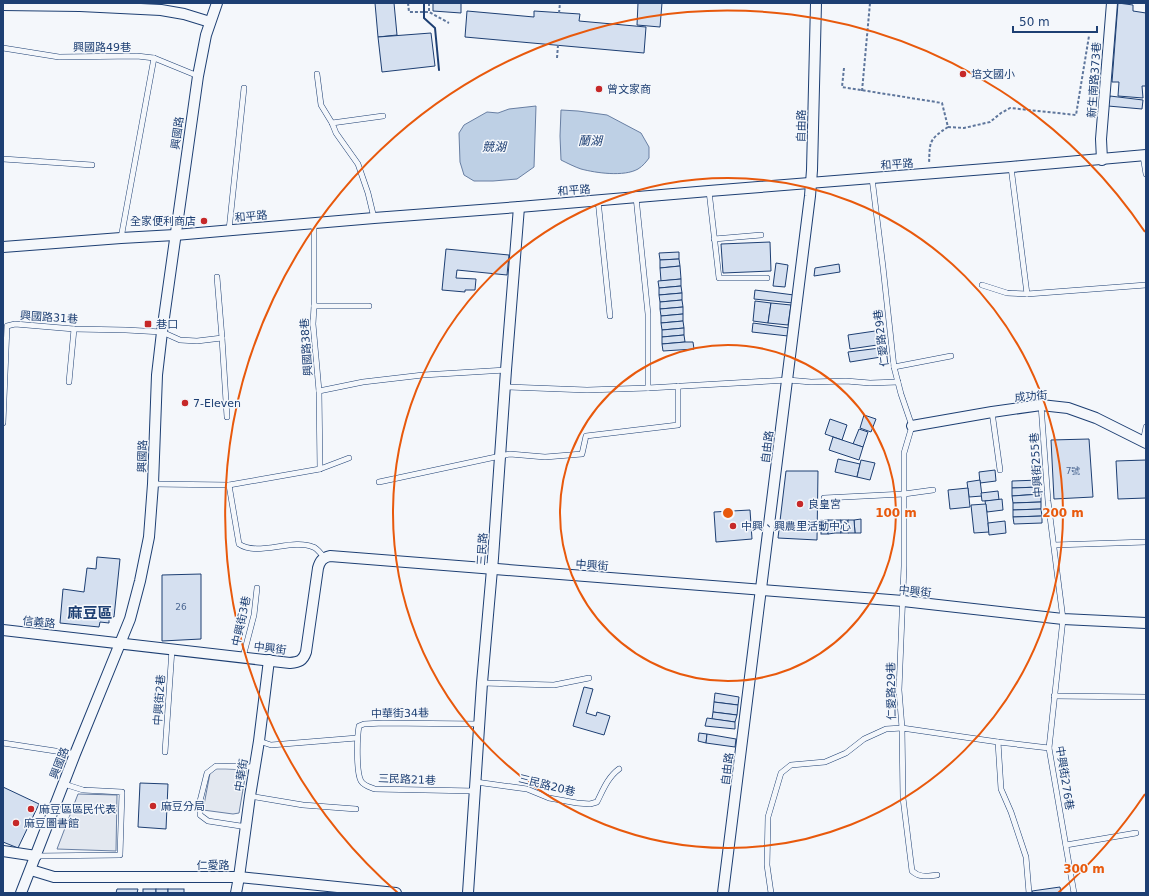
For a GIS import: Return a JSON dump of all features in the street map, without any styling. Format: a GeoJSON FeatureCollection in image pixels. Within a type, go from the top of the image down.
{"type":"FeatureCollection","features":[{"type":"Feature","properties":{"kind":"street","name":"興國路"},"geometry":{"type":"LineString","coordinates":[[21,893],[75,754],[130,619],[140,581],[148,544],[153,484],[156,389],[162,332],[198,76],[204,44],[217,3]]}},
{"type":"Feature","properties":{"kind":"street","name":"自由路"},"geometry":{"type":"LineString","coordinates":[[723,893],[788,380],[811,183],[816,3]]}},
{"type":"Feature","properties":{"kind":"street","name":"新生南路373巷"},"geometry":{"type":"LineString","coordinates":[[1102,160],[1102,139],[1112,3]]}},
{"type":"Feature","properties":{"kind":"street"},"geometry":{"type":"LineString","coordinates":[[3,6],[80,6],[161,10],[184,14],[210,22]]}},
{"type":"Feature","properties":{"kind":"street","name":"和平路"},"geometry":{"type":"LineString","coordinates":[[3,247],[175,235],[1144,156]]}},
{"type":"Feature","properties":{"kind":"street","name":"三民路"},"geometry":{"type":"LineString","coordinates":[[468,893],[482,683],[492,570],[519,207]]}},
{"type":"Feature","properties":{"kind":"street","name":"成功街"},"geometry":{"type":"LineString","coordinates":[[912,426],[1041,405],[1068,408],[1096,418],[1144,442]]}},
{"type":"Feature","properties":{"kind":"street","name":"中興街"},"geometry":{"type":"LineString","coordinates":[[120,643],[290,663],[301,660],[304,658],[318,568],[320,561],[324,557],[330,556],[492,570],[903,601],[1064,619],[1146,623]]}},
{"type":"Feature","properties":{"kind":"street","name":"信義路"},"geometry":{"type":"LineString","coordinates":[[3,630],[120,643]]}},
{"type":"Feature","properties":{"kind":"street","name":"中華街"},"geometry":{"type":"LineString","coordinates":[[236,893],[259,741],[269,660]]}},
{"type":"Feature","properties":{"kind":"street"},"geometry":{"type":"LineString","coordinates":[[3,851],[36,856]]}},
{"type":"Feature","properties":{"kind":"street","name":"仁愛路"},"geometry":{"type":"LineString","coordinates":[[31,870],[54,877],[239,877],[396,893]]}},
{"type":"Feature","properties":{"kind":"lane","name":"興國路49巷"},"geometry":{"type":"LineString","coordinates":[[3,48],[60,57],[88,58],[137,56],[154,58],[198,76]]}},
{"type":"Feature","properties":{"kind":"lane"},"geometry":{"type":"LineString","coordinates":[[121,238],[154,58]]}},
{"type":"Feature","properties":{"kind":"lane"},"geometry":{"type":"LineString","coordinates":[[317,74],[321,105],[336,133],[358,164],[368,193],[374,218]]}},
{"type":"Feature","properties":{"kind":"lane"},"geometry":{"type":"LineString","coordinates":[[229,230],[244,88]]}},
{"type":"Feature","properties":{"kind":"lane"},"geometry":{"type":"LineString","coordinates":[[332,123],[382,116]]}},
{"type":"Feature","properties":{"kind":"lane"},"geometry":{"type":"LineString","coordinates":[[1144,156],[1146,174]]}},
{"type":"Feature","properties":{"kind":"lane"},"geometry":{"type":"LineString","coordinates":[[3,159],[92,165]]}},
{"type":"Feature","properties":{"kind":"lane"},"geometry":{"type":"LineString","coordinates":[[1011,167],[1027,294]]}},
{"type":"Feature","properties":{"kind":"lane","name":"仁愛路29巷"},"geometry":{"type":"LineString","coordinates":[[771,893],[767,864],[768,817],[780,773],[791,765],[825,762],[846,753],[864,739],[886,729],[902,728],[899,690],[903,601],[904,453],[912,426],[894,367],[872,178]]}},
{"type":"Feature","properties":{"kind":"lane"},"geometry":{"type":"LineString","coordinates":[[709,191],[719,278],[767,278]]}},
{"type":"Feature","properties":{"kind":"lane"},"geometry":{"type":"LineString","coordinates":[[636,197],[648,314],[648,388]]}},
{"type":"Feature","properties":{"kind":"lane"},"geometry":{"type":"LineString","coordinates":[[598,200],[610,316]]}},
{"type":"Feature","properties":{"kind":"lane","name":"興國路38巷"},"geometry":{"type":"LineString","coordinates":[[314,223],[313,324],[319,391],[320,469]]}},
{"type":"Feature","properties":{"kind":"lane"},"geometry":{"type":"LineString","coordinates":[[714,239],[761,235]]}},
{"type":"Feature","properties":{"kind":"lane"},"geometry":{"type":"LineString","coordinates":[[217,277],[228,417]]}},
{"type":"Feature","properties":{"kind":"lane"},"geometry":{"type":"LineString","coordinates":[[982,285],[1008,293],[1027,294],[1146,285]]}},
{"type":"Feature","properties":{"kind":"lane"},"geometry":{"type":"LineString","coordinates":[[314,306],[369,306]]}},
{"type":"Feature","properties":{"kind":"lane","name":"興國路31巷"},"geometry":{"type":"LineString","coordinates":[[3,423],[7,326],[15,324],[74,329],[162,332]]}},
{"type":"Feature","properties":{"kind":"lane"},"geometry":{"type":"LineString","coordinates":[[69,382],[74,329]]}},
{"type":"Feature","properties":{"kind":"lane"},"geometry":{"type":"LineString","coordinates":[[162,332],[180,340],[197,342],[222,338]]}},
{"type":"Feature","properties":{"kind":"lane"},"geometry":{"type":"LineString","coordinates":[[894,367],[951,356]]}},
{"type":"Feature","properties":{"kind":"lane"},"geometry":{"type":"LineString","coordinates":[[319,391],[363,382],[423,375],[479,370],[506,370]]}},
{"type":"Feature","properties":{"kind":"lane"},"geometry":{"type":"LineString","coordinates":[[505,387],[587,390],[788,380],[810,382],[898,382]]}},
{"type":"Feature","properties":{"kind":"lane"},"geometry":{"type":"LineString","coordinates":[[379,482],[510,454],[545,457],[582,454],[586,436],[678,425],[678,386]]}},
{"type":"Feature","properties":{"kind":"lane","name":"中興街255巷"},"geometry":{"type":"LineString","coordinates":[[1041,405],[1048,501],[1064,619]]}},
{"type":"Feature","properties":{"kind":"lane"},"geometry":{"type":"LineString","coordinates":[[992,412],[1000,470]]}},
{"type":"Feature","properties":{"kind":"lane"},"geometry":{"type":"LineString","coordinates":[[1144,442],[1146,427]]}},
{"type":"Feature","properties":{"kind":"lane"},"geometry":{"type":"LineString","coordinates":[[153,484],[229,485],[320,469],[349,458]]}},
{"type":"Feature","properties":{"kind":"lane"},"geometry":{"type":"LineString","coordinates":[[229,485],[239,544],[244,547],[258,549],[305,545],[315,547],[324,557]]}},
{"type":"Feature","properties":{"kind":"lane"},"geometry":{"type":"LineString","coordinates":[[824,498],[904,494],[933,490]]}},
{"type":"Feature","properties":{"kind":"lane"},"geometry":{"type":"LineString","coordinates":[[1054,545],[1146,542]]}},
{"type":"Feature","properties":{"kind":"lane","name":"中興街3巷"},"geometry":{"type":"LineString","coordinates":[[243,657],[254,615],[257,588]]}},
{"type":"Feature","properties":{"kind":"lane","name":"中興街276巷"},"geometry":{"type":"LineString","coordinates":[[1064,619],[1049,748],[1074,893]]}},
{"type":"Feature","properties":{"kind":"lane","name":"中興街2巷"},"geometry":{"type":"LineString","coordinates":[[165,752],[172,649]]}},
{"type":"Feature","properties":{"kind":"lane"},"geometry":{"type":"LineString","coordinates":[[482,683],[554,685],[589,678]]}},
{"type":"Feature","properties":{"kind":"lane"},"geometry":{"type":"LineString","coordinates":[[1054,696],[1146,697]]}},
{"type":"Feature","properties":{"kind":"lane","name":"中華街34巷"},"geometry":{"type":"LineString","coordinates":[[357,738],[359,726],[364,724],[480,724]]}},
{"type":"Feature","properties":{"kind":"lane"},"geometry":{"type":"LineString","coordinates":[[937,875],[924,877],[916,875],[912,871],[902,798],[902,728],[1049,748]]}},
{"type":"Feature","properties":{"kind":"lane"},"geometry":{"type":"LineString","coordinates":[[259,741],[271,745],[357,738]]}},
{"type":"Feature","properties":{"kind":"lane","name":"三民路21巷"},"geometry":{"type":"LineString","coordinates":[[357,738],[358,768],[360,780],[364,785],[375,789],[475,786]]}},
{"type":"Feature","properties":{"kind":"lane"},"geometry":{"type":"LineString","coordinates":[[998,742],[1001,790],[1011,812],[1026,857],[1029,893]]}},
{"type":"Feature","properties":{"kind":"lane"},"geometry":{"type":"LineString","coordinates":[[3,743],[75,754]]}},
{"type":"Feature","properties":{"kind":"lane"},"geometry":{"type":"LineString","coordinates":[[246,827],[208,820],[200,815],[200,800],[207,772],[216,766],[255,767]]}},
{"type":"Feature","properties":{"kind":"lane","name":"三民路20巷"},"geometry":{"type":"LineString","coordinates":[[475,786],[526,789],[549,798],[590,804],[597,802],[609,779],[619,768]]}},
{"type":"Feature","properties":{"kind":"lane"},"geometry":{"type":"LineString","coordinates":[[36,856],[120,855],[122,792],[83,790],[64,784]]}},
{"type":"Feature","properties":{"kind":"lane"},"geometry":{"type":"LineString","coordinates":[[250,796],[303,805],[356,809]]}},
{"type":"Feature","properties":{"kind":"lane"},"geometry":{"type":"LineString","coordinates":[[1066,845],[1136,833]]}},
{"type":"Feature","properties":{"kind":"path"},"geometry":{"type":"LineString","coordinates":[[408,3],[409,12],[429,12],[449,23]]}},
{"type":"Feature","properties":{"kind":"path"},"geometry":{"type":"LineString","coordinates":[[429,3],[429,12]]}},
{"type":"Feature","properties":{"kind":"path"},"geometry":{"type":"LineString","coordinates":[[559,12],[560,3]]}},
{"type":"Feature","properties":{"kind":"path"},"geometry":{"type":"LineString","coordinates":[[862,91],[870,3]]}},
{"type":"Feature","properties":{"kind":"path"},"geometry":{"type":"LineString","coordinates":[[928,174],[930,143],[936,135],[948,127],[964,128],[990,122],[1010,108],[1076,116],[1089,36]]}},
{"type":"Feature","properties":{"kind":"path"},"geometry":{"type":"LineString","coordinates":[[556,58],[558,45]]}},
{"type":"Feature","properties":{"kind":"path"},"geometry":{"type":"LineString","coordinates":[[844,68],[842,87],[942,103],[948,127]]}},
{"type":"Feature","properties":{"kind":"shaded area"},"geometry":{"type":"Polygon","coordinates":[[[247,766],[239,813],[233,814],[203,810],[211,768],[247,766]]]}},
{"type":"Feature","properties":{"kind":"shaded area"},"geometry":{"type":"Polygon","coordinates":[[[78,794],[117,795],[116,851],[57,849],[78,794]]]}},
{"type":"Feature","properties":{"kind":"water","name":"競湖"},"geometry":{"type":"Polygon","coordinates":[[[536,106],[534,167],[517,179],[474,181],[464,175],[460,162],[459,133],[464,125],[487,112],[498,113],[509,109],[536,106]]]}},
{"type":"Feature","properties":{"kind":"water","name":"蘭湖"},"geometry":{"type":"Polygon","coordinates":[[[561,110],[607,115],[641,133],[649,147],[649,158],[638,169],[618,174],[594,172],[581,169],[561,160],[561,110]]]}},
{"type":"Feature","properties":{"kind":"building"},"geometry":{"type":"Polygon","coordinates":[[[375,3],[394,3],[397,35],[378,37],[375,3]]]}},
{"type":"Feature","properties":{"kind":"building"},"geometry":{"type":"Polygon","coordinates":[[[433,3],[461,3],[461,13],[433,11],[433,3]]]}},
{"type":"Feature","properties":{"kind":"building"},"geometry":{"type":"Polygon","coordinates":[[[638,3],[662,3],[660,27],[637,25],[638,3]]]}},
{"type":"Feature","properties":{"kind":"building"},"geometry":{"type":"Polygon","coordinates":[[[1118,3],[1133,5],[1133,11],[1146,13],[1146,86],[1142,86],[1143,98],[1118,96],[1119,82],[1112,82],[1118,3]]]}},
{"type":"Feature","properties":{"kind":"building"},"geometry":{"type":"Polygon","coordinates":[[[467,11],[534,17],[534,11],[580,14],[579,21],[646,27],[644,53],[465,37],[467,11]]]}},
{"type":"Feature","properties":{"kind":"building"},"geometry":{"type":"Polygon","coordinates":[[[431,33],[435,66],[382,72],[378,37],[431,33]]]}},
{"type":"Feature","properties":{"kind":"building"},"geometry":{"type":"Polygon","coordinates":[[[1110,96],[1143,100],[1142,109],[1108,106],[1110,96]]]}},
{"type":"Feature","properties":{"kind":"building"},"geometry":{"type":"Polygon","coordinates":[[[770,242],[771,271],[723,273],[721,244],[770,242]]]}},
{"type":"Feature","properties":{"kind":"building"},"geometry":{"type":"Polygon","coordinates":[[[446,249],[509,255],[507,275],[457,270],[456,278],[476,279],[475,290],[465,290],[465,292],[442,290],[446,249]]]}},
{"type":"Feature","properties":{"kind":"building"},"geometry":{"type":"Polygon","coordinates":[[[679,252],[679,259],[660,260],[659,253],[679,252]]]}},
{"type":"Feature","properties":{"kind":"building"},"geometry":{"type":"Polygon","coordinates":[[[679,259],[680,266],[660,268],[660,260],[679,259]]]}},
{"type":"Feature","properties":{"kind":"building"},"geometry":{"type":"Polygon","coordinates":[[[776,263],[788,265],[785,287],[773,286],[776,263]]]}},
{"type":"Feature","properties":{"kind":"building"},"geometry":{"type":"Polygon","coordinates":[[[839,264],[840,272],[814,276],[815,268],[839,264]]]}},
{"type":"Feature","properties":{"kind":"building"},"geometry":{"type":"Polygon","coordinates":[[[680,266],[681,279],[661,281],[660,268],[680,266]]]}},
{"type":"Feature","properties":{"kind":"building"},"geometry":{"type":"Polygon","coordinates":[[[681,279],[681,286],[659,288],[658,281],[681,279]]]}},
{"type":"Feature","properties":{"kind":"building"},"geometry":{"type":"Polygon","coordinates":[[[681,286],[682,293],[659,295],[659,288],[681,286]]]}},
{"type":"Feature","properties":{"kind":"building"},"geometry":{"type":"Polygon","coordinates":[[[755,290],[794,295],[793,303],[754,299],[755,290]]]}},
{"type":"Feature","properties":{"kind":"building"},"geometry":{"type":"Polygon","coordinates":[[[682,293],[682,300],[660,302],[659,295],[682,293]]]}},
{"type":"Feature","properties":{"kind":"building"},"geometry":{"type":"Polygon","coordinates":[[[682,300],[683,307],[660,309],[660,302],[682,300]]]}},
{"type":"Feature","properties":{"kind":"building"},"geometry":{"type":"Polygon","coordinates":[[[755,301],[771,303],[768,323],[753,321],[755,301]]]}},
{"type":"Feature","properties":{"kind":"building"},"geometry":{"type":"Polygon","coordinates":[[[771,303],[791,305],[788,325],[768,323],[771,303]]]}},
{"type":"Feature","properties":{"kind":"building"},"geometry":{"type":"Polygon","coordinates":[[[683,307],[683,314],[661,316],[660,309],[683,307]]]}},
{"type":"Feature","properties":{"kind":"building"},"geometry":{"type":"Polygon","coordinates":[[[683,314],[683,321],[661,323],[661,316],[683,314]]]}},
{"type":"Feature","properties":{"kind":"building"},"geometry":{"type":"Polygon","coordinates":[[[683,321],[684,328],[662,330],[661,323],[683,321]]]}},
{"type":"Feature","properties":{"kind":"building"},"geometry":{"type":"Polygon","coordinates":[[[753,323],[789,328],[788,336],[752,332],[753,323]]]}},
{"type":"Feature","properties":{"kind":"building"},"geometry":{"type":"Polygon","coordinates":[[[684,328],[684,335],[662,337],[662,330],[684,328]]]}},
{"type":"Feature","properties":{"kind":"building"},"geometry":{"type":"Polygon","coordinates":[[[882,330],[884,344],[850,349],[848,335],[882,330]]]}},
{"type":"Feature","properties":{"kind":"building"},"geometry":{"type":"Polygon","coordinates":[[[684,335],[685,342],[662,344],[662,337],[684,335]]]}},
{"type":"Feature","properties":{"kind":"building"},"geometry":{"type":"Polygon","coordinates":[[[693,342],[694,349],[663,351],[662,344],[693,342]]]}},
{"type":"Feature","properties":{"kind":"building"},"geometry":{"type":"Polygon","coordinates":[[[880,348],[881,357],[850,362],[848,352],[880,348]]]}},
{"type":"Feature","properties":{"kind":"building"},"geometry":{"type":"Polygon","coordinates":[[[864,415],[876,419],[871,432],[860,428],[864,415]]]}},
{"type":"Feature","properties":{"kind":"building"},"geometry":{"type":"Polygon","coordinates":[[[830,419],[847,425],[842,440],[825,434],[830,419]]]}},
{"type":"Feature","properties":{"kind":"building"},"geometry":{"type":"Polygon","coordinates":[[[859,429],[868,432],[863,447],[853,444],[859,429]]]}},
{"type":"Feature","properties":{"kind":"building"},"geometry":{"type":"Polygon","coordinates":[[[833,437],[863,447],[859,460],[829,450],[833,437]]]}},
{"type":"Feature","properties":{"kind":"building"},"geometry":{"type":"Polygon","coordinates":[[[1089,439],[1093,497],[1054,499],[1051,440],[1089,439]]]}},
{"type":"Feature","properties":{"kind":"building"},"geometry":{"type":"Polygon","coordinates":[[[838,459],[860,464],[857,477],[835,472],[838,459]]]}},
{"type":"Feature","properties":{"kind":"building"},"geometry":{"type":"Polygon","coordinates":[[[861,460],[875,463],[870,480],[857,477],[861,460]]]}},
{"type":"Feature","properties":{"kind":"building"},"geometry":{"type":"Polygon","coordinates":[[[1146,460],[1146,498],[1118,499],[1116,461],[1146,460]]]}},
{"type":"Feature","properties":{"kind":"building"},"geometry":{"type":"Polygon","coordinates":[[[995,470],[996,481],[980,483],[979,472],[995,470]]]}},
{"type":"Feature","properties":{"kind":"building","name":"良皇宮"},"geometry":{"type":"Polygon","coordinates":[[[786,471],[818,471],[817,540],[778,538],[786,471]]]}},
{"type":"Feature","properties":{"kind":"building"},"geometry":{"type":"Polygon","coordinates":[[[980,480],[982,496],[969,497],[967,482],[980,480]]]}},
{"type":"Feature","properties":{"kind":"building"},"geometry":{"type":"Polygon","coordinates":[[[1040,480],[1040,487],[1012,488],[1012,481],[1040,480]]]}},
{"type":"Feature","properties":{"kind":"building"},"geometry":{"type":"Polygon","coordinates":[[[1040,487],[1041,494],[1012,496],[1012,488],[1040,487]]]}},
{"type":"Feature","properties":{"kind":"building"},"geometry":{"type":"Polygon","coordinates":[[[968,488],[970,507],[950,509],[948,490],[968,488]]]}},
{"type":"Feature","properties":{"kind":"building"},"geometry":{"type":"Polygon","coordinates":[[[998,491],[999,500],[982,501],[981,493],[998,491]]]}},
{"type":"Feature","properties":{"kind":"building"},"geometry":{"type":"Polygon","coordinates":[[[1041,494],[1041,502],[1013,503],[1012,496],[1041,494]]]}},
{"type":"Feature","properties":{"kind":"building"},"geometry":{"type":"Polygon","coordinates":[[[1002,499],[1003,510],[987,512],[985,501],[1002,499]]]}},
{"type":"Feature","properties":{"kind":"building"},"geometry":{"type":"Polygon","coordinates":[[[1041,502],[1041,509],[1013,510],[1013,503],[1041,502]]]}},
{"type":"Feature","properties":{"kind":"building"},"geometry":{"type":"Polygon","coordinates":[[[986,504],[989,532],[974,533],[971,505],[986,504]]]}},
{"type":"Feature","properties":{"kind":"building"},"geometry":{"type":"Polygon","coordinates":[[[1041,509],[1042,516],[1013,517],[1013,510],[1041,509]]]}},
{"type":"Feature","properties":{"kind":"building","name":"中興、興農里活動中心"},"geometry":{"type":"Polygon","coordinates":[[[750,510],[752,539],[716,542],[714,512],[750,510]]]}},
{"type":"Feature","properties":{"kind":"building"},"geometry":{"type":"Polygon","coordinates":[[[1042,516],[1042,523],[1014,524],[1013,517],[1042,516]]]}},
{"type":"Feature","properties":{"kind":"building"},"geometry":{"type":"Polygon","coordinates":[[[861,519],[861,533],[855,533],[854,520],[861,519]]]}},
{"type":"Feature","properties":{"kind":"building"},"geometry":{"type":"Polygon","coordinates":[[[821,520],[828,520],[828,534],[821,534],[821,520]]]}},
{"type":"Feature","properties":{"kind":"building"},"geometry":{"type":"Polygon","coordinates":[[[828,520],[834,520],[835,533],[828,534],[828,520]]]}},
{"type":"Feature","properties":{"kind":"building"},"geometry":{"type":"Polygon","coordinates":[[[834,520],[841,520],[841,533],[835,533],[834,520]]]}},
{"type":"Feature","properties":{"kind":"building"},"geometry":{"type":"Polygon","coordinates":[[[841,520],[848,520],[848,533],[841,533],[841,520]]]}},
{"type":"Feature","properties":{"kind":"building"},"geometry":{"type":"Polygon","coordinates":[[[848,520],[854,520],[855,533],[848,533],[848,520]]]}},
{"type":"Feature","properties":{"kind":"building"},"geometry":{"type":"Polygon","coordinates":[[[1005,521],[1006,533],[989,535],[988,523],[1005,521]]]}},
{"type":"Feature","properties":{"kind":"building"},"geometry":{"type":"Polygon","coordinates":[[[97,557],[120,559],[114,617],[109,616],[109,623],[100,622],[99,627],[60,623],[63,589],[84,592],[87,568],[96,569],[97,557]]]}},
{"type":"Feature","properties":{"kind":"building"},"geometry":{"type":"Polygon","coordinates":[[[201,574],[201,639],[162,641],[162,575],[201,574]]]}},
{"type":"Feature","properties":{"kind":"building"},"geometry":{"type":"Polygon","coordinates":[[[584,687],[593,689],[586,713],[596,716],[597,712],[610,716],[604,735],[573,726],[584,687]]]}},
{"type":"Feature","properties":{"kind":"building"},"geometry":{"type":"Polygon","coordinates":[[[715,693],[739,697],[738,705],[714,702],[715,693]]]}},
{"type":"Feature","properties":{"kind":"building"},"geometry":{"type":"Polygon","coordinates":[[[714,702],[738,705],[737,715],[713,712],[714,702]]]}},
{"type":"Feature","properties":{"kind":"building"},"geometry":{"type":"Polygon","coordinates":[[[713,712],[737,715],[735,722],[712,719],[713,712]]]}},
{"type":"Feature","properties":{"kind":"building"},"geometry":{"type":"Polygon","coordinates":[[[707,718],[735,722],[735,729],[705,726],[707,718]]]}},
{"type":"Feature","properties":{"kind":"building"},"geometry":{"type":"Polygon","coordinates":[[[699,733],[707,734],[706,743],[698,741],[699,733]]]}},
{"type":"Feature","properties":{"kind":"building"},"geometry":{"type":"Polygon","coordinates":[[[707,734],[736,739],[735,747],[706,743],[707,734]]]}},
{"type":"Feature","properties":{"kind":"building","name":"麻豆分局"},"geometry":{"type":"Polygon","coordinates":[[[140,783],[168,784],[166,829],[138,827],[140,783]]]}},
{"type":"Feature","properties":{"kind":"building","name":"麻豆圖書館"},"geometry":{"type":"Polygon","coordinates":[[[3,787],[39,804],[18,848],[3,842],[3,787]]]}},
{"type":"Feature","properties":{"kind":"building"},"geometry":{"type":"Polygon","coordinates":[[[1060,887],[1061,893],[1033,893],[1032,891],[1060,887]]]}},
{"type":"Feature","properties":{"kind":"building"},"geometry":{"type":"Polygon","coordinates":[[[117,889],[138,889],[137,893],[116,893],[117,889]]]}},
{"type":"Feature","properties":{"kind":"building"},"geometry":{"type":"Polygon","coordinates":[[[143,889],[156,889],[156,893],[143,893],[143,889]]]}},
{"type":"Feature","properties":{"kind":"building"},"geometry":{"type":"Polygon","coordinates":[[[156,889],[168,889],[168,893],[156,893],[156,889]]]}},
{"type":"Feature","properties":{"kind":"building"},"geometry":{"type":"Polygon","coordinates":[[[168,889],[184,889],[184,893],[168,893],[168,889]]]}},
{"type":"Feature","properties":{"kind":"wall"},"geometry":{"type":"LineString","coordinates":[[424,3],[424,18],[435,28],[439,70]]}},
{"type":"Feature","properties":{"kind":"place","name":"培文國小"},"geometry":{"type":"Point","coordinates":[963,74]}},
{"type":"Feature","properties":{"kind":"place","name":"曾文家商"},"geometry":{"type":"Point","coordinates":[599,89]}},
{"type":"Feature","properties":{"kind":"place","name":"全家便利商店"},"geometry":{"type":"Point","coordinates":[204,221]}},
{"type":"Feature","properties":{"kind":"place","name":"巷口"},"geometry":{"type":"Point","coordinates":[148,324]}},
{"type":"Feature","properties":{"kind":"place","name":"7-Eleven"},"geometry":{"type":"Point","coordinates":[185,403]}},
{"type":"Feature","properties":{"kind":"place","name":"良皇宮"},"geometry":{"type":"Point","coordinates":[800,504]}},
{"type":"Feature","properties":{"kind":"place","name":"中興、興農里活動中心"},"geometry":{"type":"Point","coordinates":[733,526]}},
{"type":"Feature","properties":{"kind":"place","name":"麻豆分局"},"geometry":{"type":"Point","coordinates":[153,806]}},
{"type":"Feature","properties":{"kind":"place","name":"麻豆區區民代表"},"geometry":{"type":"Point","coordinates":[31,809]}},
{"type":"Feature","properties":{"kind":"place","name":"麻豆圖書館"},"geometry":{"type":"Point","coordinates":[16,823]}},
{"type":"Feature","properties":{"kind":"district","name":"麻豆區"},"geometry":{"type":"Point","coordinates":[90,613]}}]}
